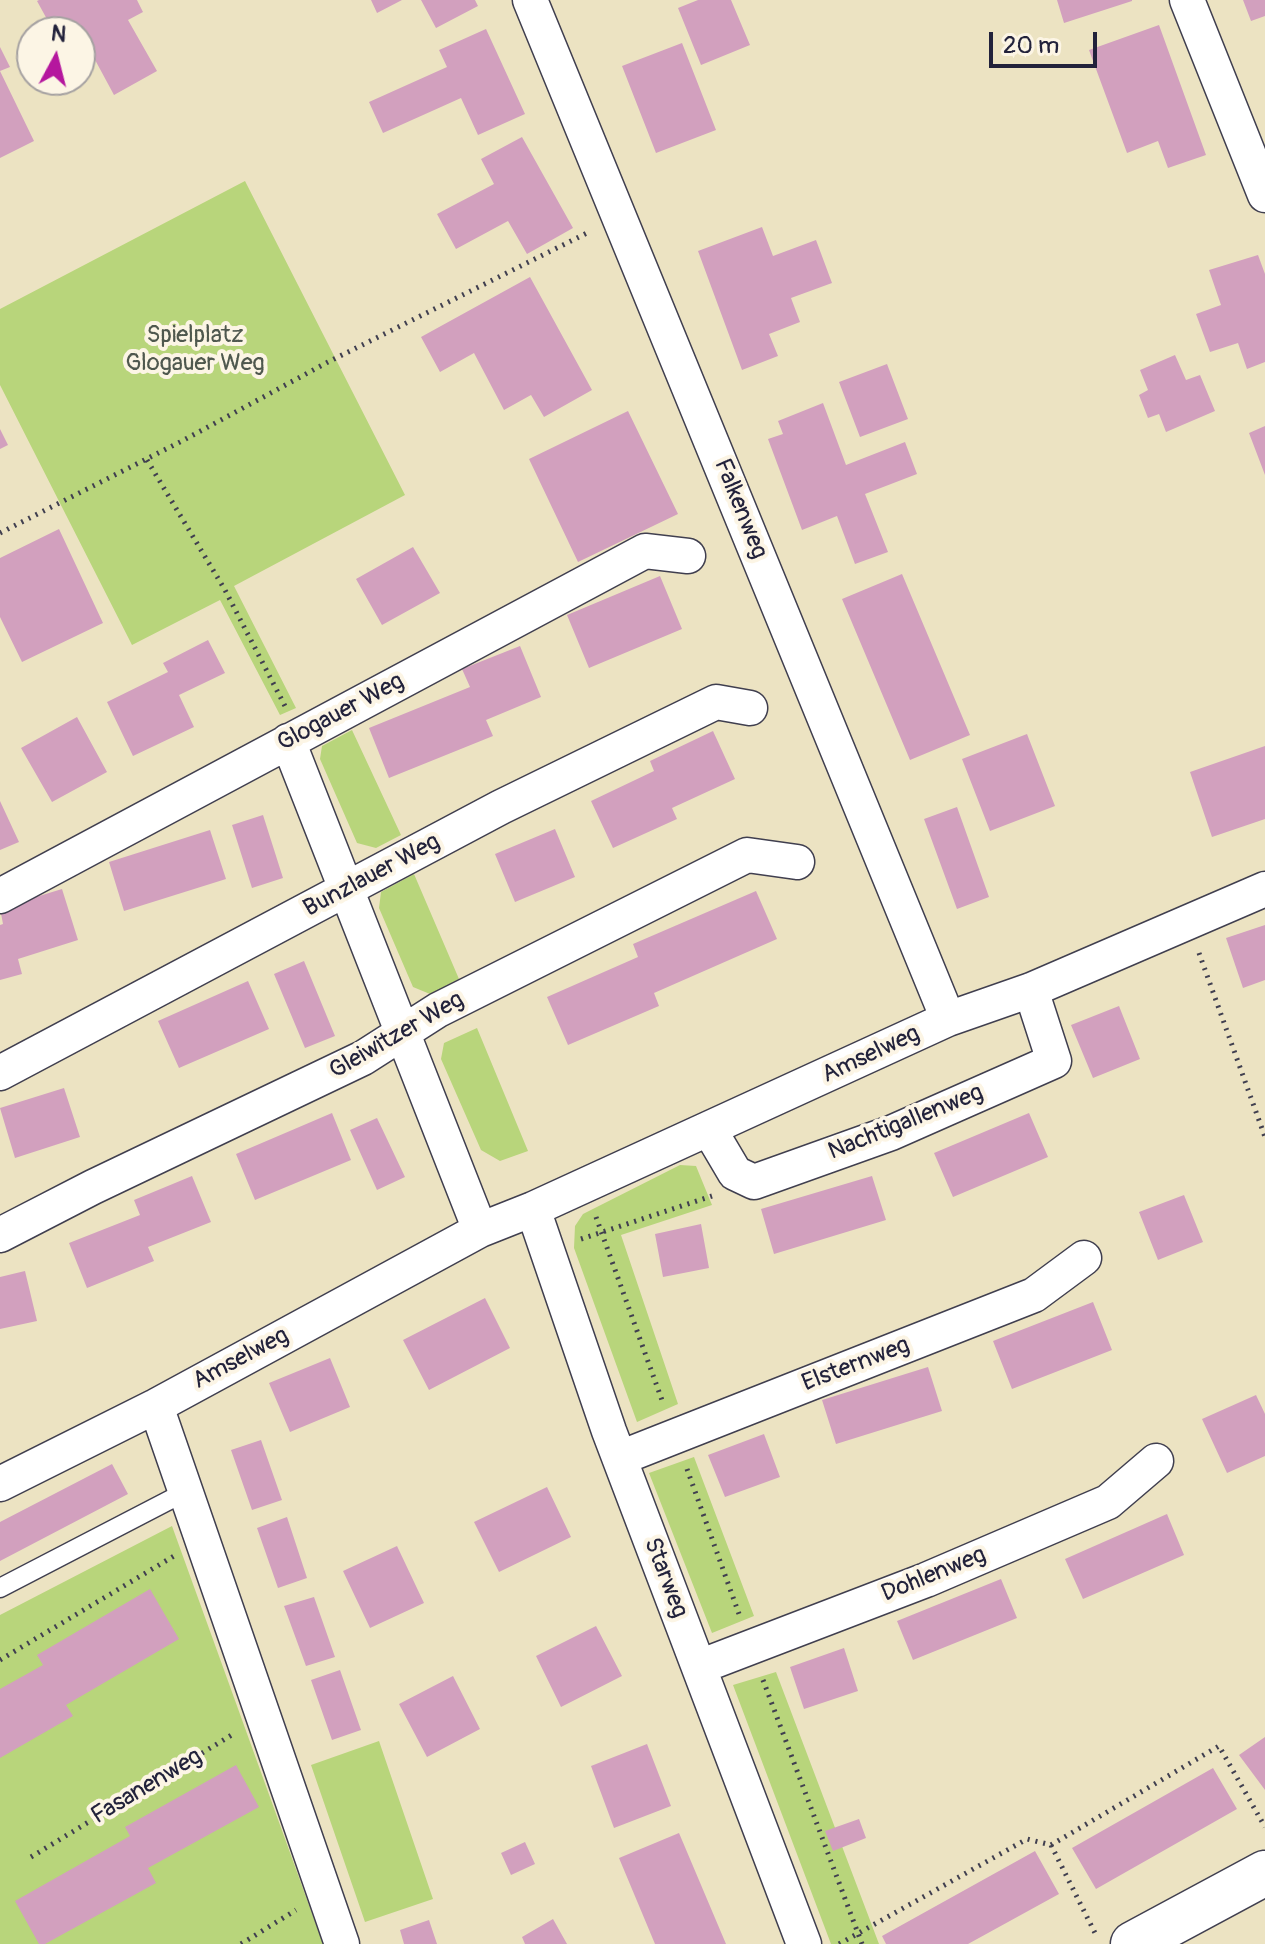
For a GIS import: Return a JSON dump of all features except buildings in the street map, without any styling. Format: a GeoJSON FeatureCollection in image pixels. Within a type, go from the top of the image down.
{"type":"FeatureCollection","features":[{"type":"Feature","properties":{"kind":"street","name":"Falkenweg"},"geometry":{"type":"LineString","coordinates":[[530,0],[948,1019]]}},
{"type":"Feature","properties":{"kind":"street"},"geometry":{"type":"LineString","coordinates":[[1187,0],[1265,195]]}},
{"type":"Feature","properties":{"kind":"street","name":"Glogauer Weg"},"geometry":{"type":"LineString","coordinates":[[0,896],[645,551],[688,556]]}},
{"type":"Feature","properties":{"kind":"street","name":"Bunzlauer Weg"},"geometry":{"type":"LineString","coordinates":[[0,1073],[501,807],[716,702],[750,708]]}},
{"type":"Feature","properties":{"kind":"street"},"geometry":{"type":"LineString","coordinates":[[288,741],[480,1230]]}},
{"type":"Feature","properties":{"kind":"street","name":"Gleiwitzer Weg"},"geometry":{"type":"LineString","coordinates":[[0,1235],[363,1058],[438,1010],[747,855],[797,862]]}},
{"type":"Feature","properties":{"kind":"street","name":"Amselweg"},"geometry":{"type":"LineString","coordinates":[[0,1484],[156,1406],[480,1230],[585,1186],[948,1019],[1031,990],[1265,889]]}},
{"type":"Feature","properties":{"kind":"street","name":"Nachtigallenweg"},"geometry":{"type":"LineString","coordinates":[[754,1182],[891,1133],[1054,1061],[1031,990]]}},
{"type":"Feature","properties":{"kind":"street"},"geometry":{"type":"LineString","coordinates":[[709,1129],[735,1173],[754,1182]]}},
{"type":"Feature","properties":{"kind":"street","name":"Starweg"},"geometry":{"type":"LineString","coordinates":[[533,1209],[620,1458],[804,1944]]}},
{"type":"Feature","properties":{"kind":"street","name":"Elsternweg"},"geometry":{"type":"LineString","coordinates":[[620,1458],[1034,1295],[1084,1258]]}},
{"type":"Feature","properties":{"kind":"street"},"geometry":{"type":"LineString","coordinates":[[156,1406],[342,1944]]}},
{"type":"Feature","properties":{"kind":"street","name":"Dohlenweg"},"geometry":{"type":"LineString","coordinates":[[699,1667],[926,1580],[1108,1502],[1156,1461]]}},
{"type":"Feature","properties":{"kind":"street"},"geometry":{"type":"LineString","coordinates":[[1133,1944],[1265,1873]]}},
{"type":"Feature","properties":{"kind":"lane"},"geometry":{"type":"LineString","coordinates":[[0,1588],[185,1492]]}},
{"type":"Feature","properties":{"kind":"path"},"geometry":{"type":"LineString","coordinates":[[0,533],[147,460],[328,362],[620,216]]}},
{"type":"Feature","properties":{"kind":"path"},"geometry":{"type":"LineString","coordinates":[[147,460],[225,590],[288,712],[288,741]]}},
{"type":"Feature","properties":{"kind":"path"},"geometry":{"type":"LineString","coordinates":[[1188,922],[1265,1137]]}},
{"type":"Feature","properties":{"kind":"path"},"geometry":{"type":"LineString","coordinates":[[546,1251],[754,1182]]}},
{"type":"Feature","properties":{"kind":"path"},"geometry":{"type":"LineString","coordinates":[[585,1186],[750,1647],[862,1944]]}},
{"type":"Feature","properties":{"kind":"path"},"geometry":{"type":"LineString","coordinates":[[0,1660],[202,1539]]}},
{"type":"Feature","properties":{"kind":"path","name":"Fasanenweg"},"geometry":{"type":"LineString","coordinates":[[31,1857],[263,1716]]}},
{"type":"Feature","properties":{"kind":"path"},"geometry":{"type":"LineString","coordinates":[[839,1944],[1027,1839],[1051,1845],[1219,1746],[1265,1827]]}},
{"type":"Feature","properties":{"kind":"path"},"geometry":{"type":"LineString","coordinates":[[1051,1845],[1100,1944]]}},
{"type":"Feature","properties":{"kind":"path"},"geometry":{"type":"LineString","coordinates":[[241,1944],[324,1892]]}},
{"type":"Feature","properties":{"kind":"green space","name":"Spielplatz Glogauer Weg"},"geometry":{"type":"Polygon","coordinates":[[[245,181],[405,495],[234,586],[296,708],[280,715],[220,600],[132,645],[0,385],[0,309],[245,181]]]}},
{"type":"Feature","properties":{"kind":"green space"},"geometry":{"type":"Polygon","coordinates":[[[352,730],[401,835],[376,848],[357,843],[320,759],[322,746],[352,730]]]}},
{"type":"Feature","properties":{"kind":"green space"},"geometry":{"type":"Polygon","coordinates":[[[414,874],[459,979],[430,994],[413,987],[379,908],[381,892],[414,874]]]}},
{"type":"Feature","properties":{"kind":"green space"},"geometry":{"type":"Polygon","coordinates":[[[477,1028],[528,1151],[500,1161],[481,1150],[441,1059],[444,1043],[477,1028]]]}},
{"type":"Feature","properties":{"kind":"green space"},"geometry":{"type":"Polygon","coordinates":[[[680,1165],[696,1166],[712,1205],[621,1235],[678,1404],[637,1422],[574,1248],[575,1226],[583,1214],[680,1165]]]}},
{"type":"Feature","properties":{"kind":"green space"},"geometry":{"type":"Polygon","coordinates":[[[694,1457],[754,1616],[712,1633],[649,1473],[694,1457]]]}},
{"type":"Feature","properties":{"kind":"green space"},"geometry":{"type":"Polygon","coordinates":[[[172,1526],[323,1944],[0,1944],[0,1615],[172,1526]]]}},
{"type":"Feature","properties":{"kind":"green space"},"geometry":{"type":"Polygon","coordinates":[[[776,1672],[879,1944],[831,1944],[733,1685],[776,1672]]]}},
{"type":"Feature","properties":{"kind":"green space"},"geometry":{"type":"Polygon","coordinates":[[[379,1741],[433,1899],[365,1922],[311,1765],[379,1741]]]}}]}
